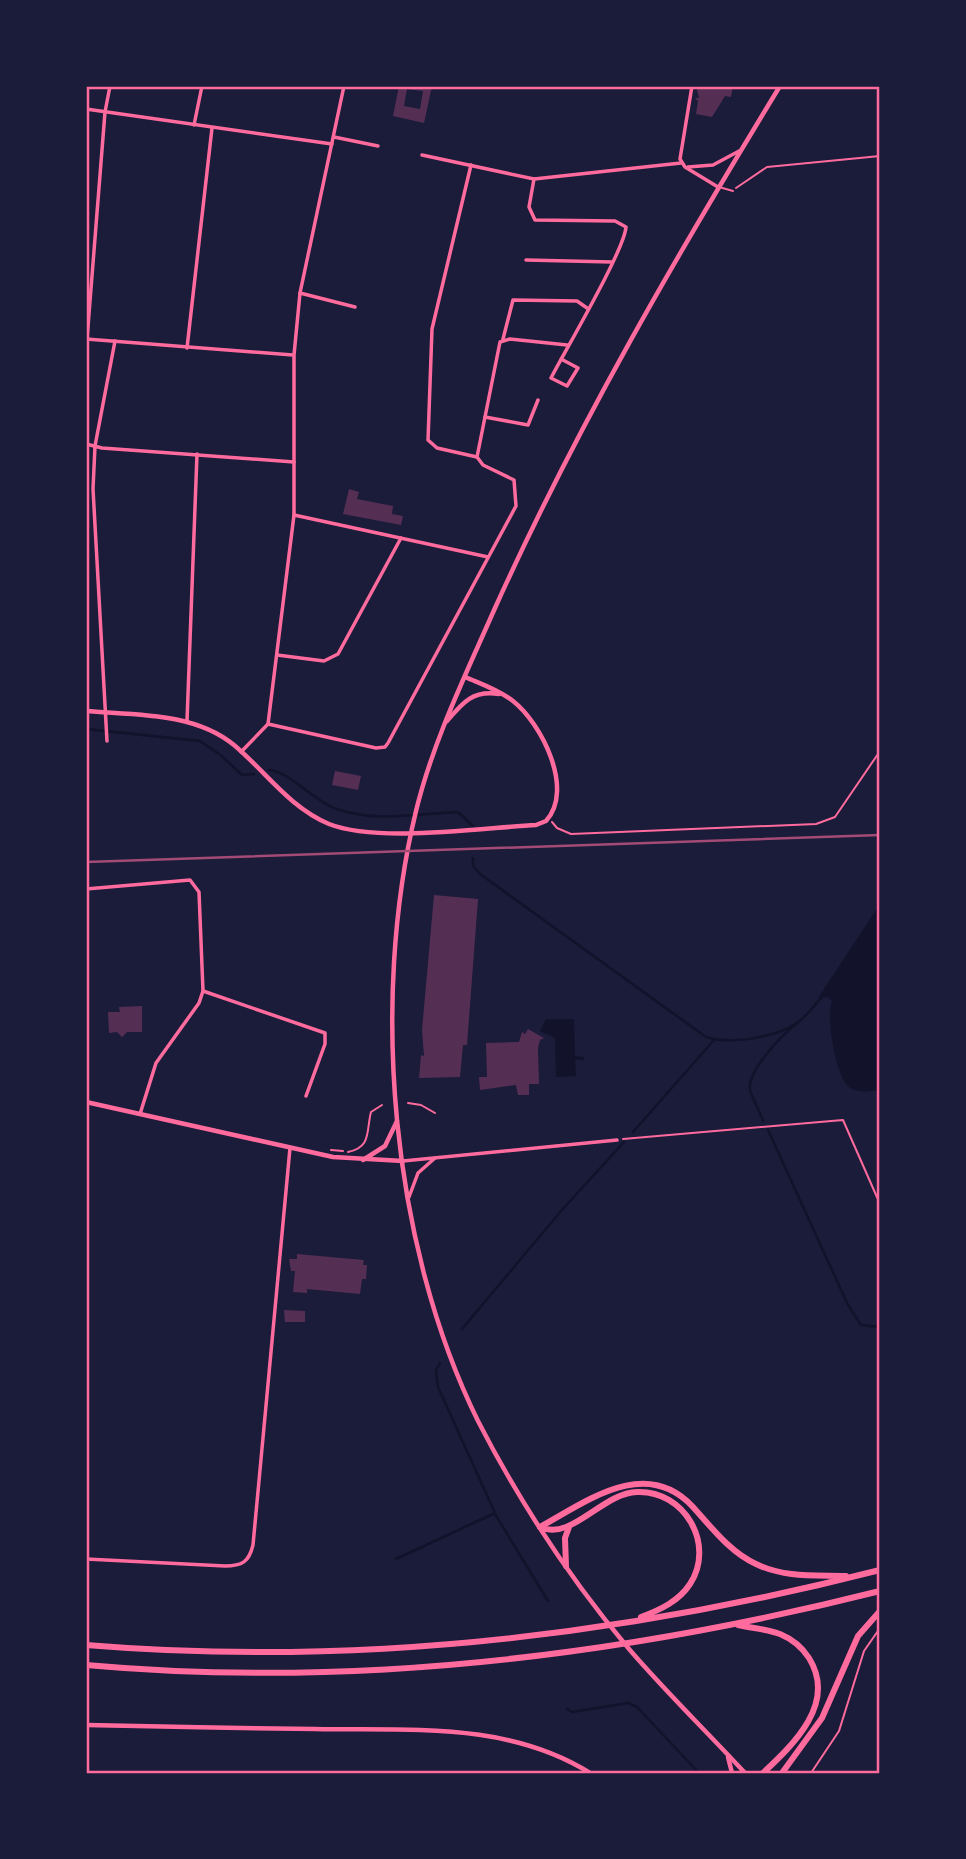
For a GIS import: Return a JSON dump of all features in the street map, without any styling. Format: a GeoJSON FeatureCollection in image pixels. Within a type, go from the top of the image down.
{"type":"FeatureCollection","features":[{"type":"Feature","properties":{"kind":"highway"},"geometry":{"type":"LineString","coordinates":[[540,1527],[618,1486],[649,1483],[668,1488],[685,1499],[723,1540],[757,1565],[790,1574],[855,1577]]}},
{"type":"Feature","properties":{"kind":"highway"},"geometry":{"type":"LineString","coordinates":[[540,1527],[556,1532],[612,1498],[638,1492],[657,1494],[670,1500],[686,1514],[695,1527],[699,1557],[690,1584],[663,1608],[624,1624]]}},
{"type":"Feature","properties":{"kind":"highway"},"geometry":{"type":"LineString","coordinates":[[566,1566],[565,1538],[570,1525]]}},
{"type":"Feature","properties":{"kind":"highway"},"geometry":{"type":"LineString","coordinates":[[86,1645],[241,1652],[459,1643],[624,1624],[880,1570]]}},
{"type":"Feature","properties":{"kind":"highway"},"geometry":{"type":"LineString","coordinates":[[86,1665],[258,1672],[384,1669],[574,1651],[732,1625],[880,1591]]}},
{"type":"Feature","properties":{"kind":"highway"},"geometry":{"type":"LineString","coordinates":[[782,1773],[822,1718],[858,1636],[880,1611]]}},
{"type":"Feature","properties":{"kind":"highway"},"geometry":{"type":"LineString","coordinates":[[732,1625],[775,1632],[791,1639],[807,1656],[817,1678],[816,1703],[808,1723],[792,1745],[763,1773]]}},
{"type":"Feature","properties":{"kind":"main road"},"geometry":{"type":"LineString","coordinates":[[745,1773],[647,1669],[566,1566],[486,1435],[462,1383],[435,1311],[409,1197],[398,1118],[392,998],[403,871],[418,806],[465,677],[532,527],[669,272],[780,86]]}},
{"type":"Feature","properties":{"kind":"main road"},"geometry":{"type":"LineString","coordinates":[[86,711],[187,721],[220,736],[241,752],[294,804],[340,828],[383,833],[536,825],[550,818],[555,803],[556,784],[550,753],[530,718],[503,694],[465,677]]}},
{"type":"Feature","properties":{"kind":"main road"},"geometry":{"type":"LineString","coordinates":[[447,721],[470,696],[487,692],[503,694]]}},
{"type":"Feature","properties":{"kind":"main road"},"geometry":{"type":"LineString","coordinates":[[86,1102],[319,1154],[362,1160],[403,1161]]}},
{"type":"Feature","properties":{"kind":"main road"},"geometry":{"type":"LineString","coordinates":[[362,1160],[385,1146],[398,1118]]}},
{"type":"Feature","properties":{"kind":"main road"},"geometry":{"type":"LineString","coordinates":[[86,1725],[462,1732],[532,1745],[563,1757],[590,1773]]}},
{"type":"Feature","properties":{"kind":"main road"},"geometry":{"type":"LineString","coordinates":[[727,1753],[732,1773]]}},
{"type":"Feature","properties":{"kind":"street"},"geometry":{"type":"LineString","coordinates":[[110,86],[105,112],[86,339],[294,355]]}},
{"type":"Feature","properties":{"kind":"street"},"geometry":{"type":"LineString","coordinates":[[194,125],[202,86]]}},
{"type":"Feature","properties":{"kind":"street"},"geometry":{"type":"LineString","coordinates":[[241,752],[268,724],[294,515],[294,355],[300,293],[344,86]]}},
{"type":"Feature","properties":{"kind":"street"},"geometry":{"type":"LineString","coordinates":[[692,86],[680,153],[683,165],[718,187]]}},
{"type":"Feature","properties":{"kind":"street"},"geometry":{"type":"LineString","coordinates":[[86,109],[332,144]]}},
{"type":"Feature","properties":{"kind":"street"},"geometry":{"type":"LineString","coordinates":[[187,348],[212,128]]}},
{"type":"Feature","properties":{"kind":"street"},"geometry":{"type":"LineString","coordinates":[[334,137],[378,146]]}},
{"type":"Feature","properties":{"kind":"street"},"geometry":{"type":"LineString","coordinates":[[422,155],[534,179],[683,165],[713,165],[741,150]]}},
{"type":"Feature","properties":{"kind":"street"},"geometry":{"type":"LineString","coordinates":[[471,165],[432,329],[428,440],[437,448],[478,457]]}},
{"type":"Feature","properties":{"kind":"street"},"geometry":{"type":"LineString","coordinates":[[534,179],[529,207],[535,220],[615,221],[625,225],[625,236],[551,378],[568,386],[578,368],[561,359]]}},
{"type":"Feature","properties":{"kind":"street"},"geometry":{"type":"LineString","coordinates":[[526,260],[612,262]]}},
{"type":"Feature","properties":{"kind":"street"},"geometry":{"type":"LineString","coordinates":[[300,293],[355,307]]}},
{"type":"Feature","properties":{"kind":"street"},"geometry":{"type":"LineString","coordinates":[[268,724],[385,747],[513,512],[517,489],[514,480],[483,465],[478,457],[498,346],[513,300],[577,301],[587,308]]}},
{"type":"Feature","properties":{"kind":"street"},"geometry":{"type":"LineString","coordinates":[[502,340],[567,345]]}},
{"type":"Feature","properties":{"kind":"street"},"geometry":{"type":"LineString","coordinates":[[107,741],[93,489],[95,446],[115,341]]}},
{"type":"Feature","properties":{"kind":"street"},"geometry":{"type":"LineString","coordinates":[[485,417],[528,425],[538,400]]}},
{"type":"Feature","properties":{"kind":"street"},"geometry":{"type":"LineString","coordinates":[[86,444],[294,462]]}},
{"type":"Feature","properties":{"kind":"street"},"geometry":{"type":"LineString","coordinates":[[187,721],[197,454]]}},
{"type":"Feature","properties":{"kind":"street"},"geometry":{"type":"LineString","coordinates":[[294,515],[488,557]]}},
{"type":"Feature","properties":{"kind":"street"},"geometry":{"type":"LineString","coordinates":[[277,655],[324,661],[338,654],[401,538]]}},
{"type":"Feature","properties":{"kind":"street"},"geometry":{"type":"LineString","coordinates":[[86,889],[190,880],[197,887],[200,897],[203,992],[199,1003],[156,1063],[140,1114]]}},
{"type":"Feature","properties":{"kind":"street"},"geometry":{"type":"LineString","coordinates":[[203,992],[325,1034],[325,1044],[306,1096]]}},
{"type":"Feature","properties":{"kind":"street"},"geometry":{"type":"LineString","coordinates":[[403,1161],[617,1140]]}},
{"type":"Feature","properties":{"kind":"street"},"geometry":{"type":"LineString","coordinates":[[86,1559],[225,1566],[241,1565],[250,1557],[290,1148]]}},
{"type":"Feature","properties":{"kind":"street"},"geometry":{"type":"LineString","coordinates":[[409,1197],[418,1173],[437,1157]]}},
{"type":"Feature","properties":{"kind":"lane"},"geometry":{"type":"LineString","coordinates":[[718,187],[733,191]]}},
{"type":"Feature","properties":{"kind":"path"},"geometry":{"type":"LineString","coordinates":[[733,191],[755,172],[767,167],[880,156]]}},
{"type":"Feature","properties":{"kind":"path"},"geometry":{"type":"LineString","coordinates":[[550,818],[557,828],[571,834],[816,824],[835,817],[880,751]]}},
{"type":"Feature","properties":{"kind":"path"},"geometry":{"type":"LineString","coordinates":[[408,1103],[421,1105],[435,1113]]}},
{"type":"Feature","properties":{"kind":"path"},"geometry":{"type":"LineString","coordinates":[[319,1154],[332,1149],[359,1149],[366,1142],[371,1112],[382,1105]]}},
{"type":"Feature","properties":{"kind":"path"},"geometry":{"type":"LineString","coordinates":[[617,1140],[843,1119],[880,1204]]}},
{"type":"Feature","properties":{"kind":"path"},"geometry":{"type":"LineString","coordinates":[[811,1773],[839,1731],[864,1651],[880,1628]]}},
{"type":"Feature","properties":{"kind":"shaded area"},"geometry":{"type":"Polygon","coordinates":[[[880,904],[880,1090],[859,1091],[848,1086],[839,1069],[831,1031],[832,1001],[827,997],[818,998],[880,904]]]}},
{"type":"Feature","properties":{"kind":"shaded area"},"geometry":{"type":"Polygon","coordinates":[[[546,1019],[574,1019],[575,1056],[584,1057],[584,1060],[575,1060],[576,1076],[556,1077],[555,1038],[540,1031],[546,1019]]]}},
{"type":"Feature","properties":{"kind":"building"},"geometry":{"type":"Polygon","coordinates":[[[399,86],[432,86],[424,123],[393,116],[399,86]],[[407,89],[404,106],[420,109],[423,91],[407,89]]]}},
{"type":"Feature","properties":{"kind":"building"},"geometry":{"type":"Polygon","coordinates":[[[701,86],[733,86],[731,97],[725,96],[712,117],[696,114],[698,101],[695,98],[699,98],[697,90],[701,86]]]}},
{"type":"Feature","properties":{"kind":"building"},"geometry":{"type":"Polygon","coordinates":[[[349,489],[359,492],[357,499],[393,506],[392,514],[403,516],[401,525],[343,514],[349,489]]]}},
{"type":"Feature","properties":{"kind":"building"},"geometry":{"type":"Polygon","coordinates":[[[335,771],[361,776],[358,790],[332,785],[335,771]]]}},
{"type":"Feature","properties":{"kind":"building"},"geometry":{"type":"Polygon","coordinates":[[[434,895],[478,899],[467,1045],[463,1045],[460,1077],[419,1078],[421,1055],[424,1056],[422,1030],[434,895]]]}},
{"type":"Feature","properties":{"kind":"building"},"geometry":{"type":"Polygon","coordinates":[[[142,1006],[142,1032],[127,1032],[122,1037],[117,1032],[109,1033],[108,1012],[120,1012],[119,1007],[142,1006]]]}},
{"type":"Feature","properties":{"kind":"building"},"geometry":{"type":"Polygon","coordinates":[[[528,1029],[544,1038],[540,1040],[538,1048],[539,1084],[529,1084],[529,1095],[518,1095],[516,1085],[480,1090],[479,1077],[487,1077],[486,1043],[519,1042],[522,1032],[525,1034],[528,1029]]]}},
{"type":"Feature","properties":{"kind":"building"},"geometry":{"type":"Polygon","coordinates":[[[297,1254],[364,1260],[363,1265],[367,1265],[366,1279],[362,1279],[360,1294],[307,1289],[307,1293],[293,1292],[295,1271],[291,1271],[289,1259],[297,1259],[297,1254]]]}},
{"type":"Feature","properties":{"kind":"building"},"geometry":{"type":"Polygon","coordinates":[[[284,1310],[305,1311],[305,1322],[285,1322],[284,1310]]]}},
{"type":"Feature","properties":{"kind":"waterway"},"geometry":{"type":"LineString","coordinates":[[86,729],[200,741],[222,756],[242,775],[254,774]]}},
{"type":"Feature","properties":{"kind":"waterway"},"geometry":{"type":"LineString","coordinates":[[269,770],[284,775],[326,804],[349,813],[395,816],[458,812],[473,826]]}},
{"type":"Feature","properties":{"kind":"waterway"},"geometry":{"type":"LineString","coordinates":[[473,858],[473,866],[480,874],[706,1037],[743,1040],[783,1030],[803,1018],[822,997]]}},
{"type":"Feature","properties":{"kind":"waterway"},"geometry":{"type":"LineString","coordinates":[[763,1121],[750,1090],[754,1073],[782,1036],[796,1024]]}},
{"type":"Feature","properties":{"kind":"waterway"},"geometry":{"type":"LineString","coordinates":[[633,1132],[714,1040]]}},
{"type":"Feature","properties":{"kind":"waterway"},"geometry":{"type":"LineString","coordinates":[[768,1130],[848,1305],[861,1325],[880,1327]]}},
{"type":"Feature","properties":{"kind":"waterway"},"geometry":{"type":"LineString","coordinates":[[462,1329],[561,1211],[624,1142]]}},
{"type":"Feature","properties":{"kind":"waterway"},"geometry":{"type":"LineString","coordinates":[[396,1559],[495,1513],[438,1387],[436,1370],[440,1363]]}},
{"type":"Feature","properties":{"kind":"waterway"},"geometry":{"type":"LineString","coordinates":[[495,1514],[548,1601]]}},
{"type":"Feature","properties":{"kind":"waterway"},"geometry":{"type":"LineString","coordinates":[[567,1709],[572,1712],[628,1703],[637,1707],[699,1773]]}},
{"type":"Feature","properties":{"kind":"railway"},"geometry":{"type":"LineString","coordinates":[[86,862],[880,835]]}}]}
